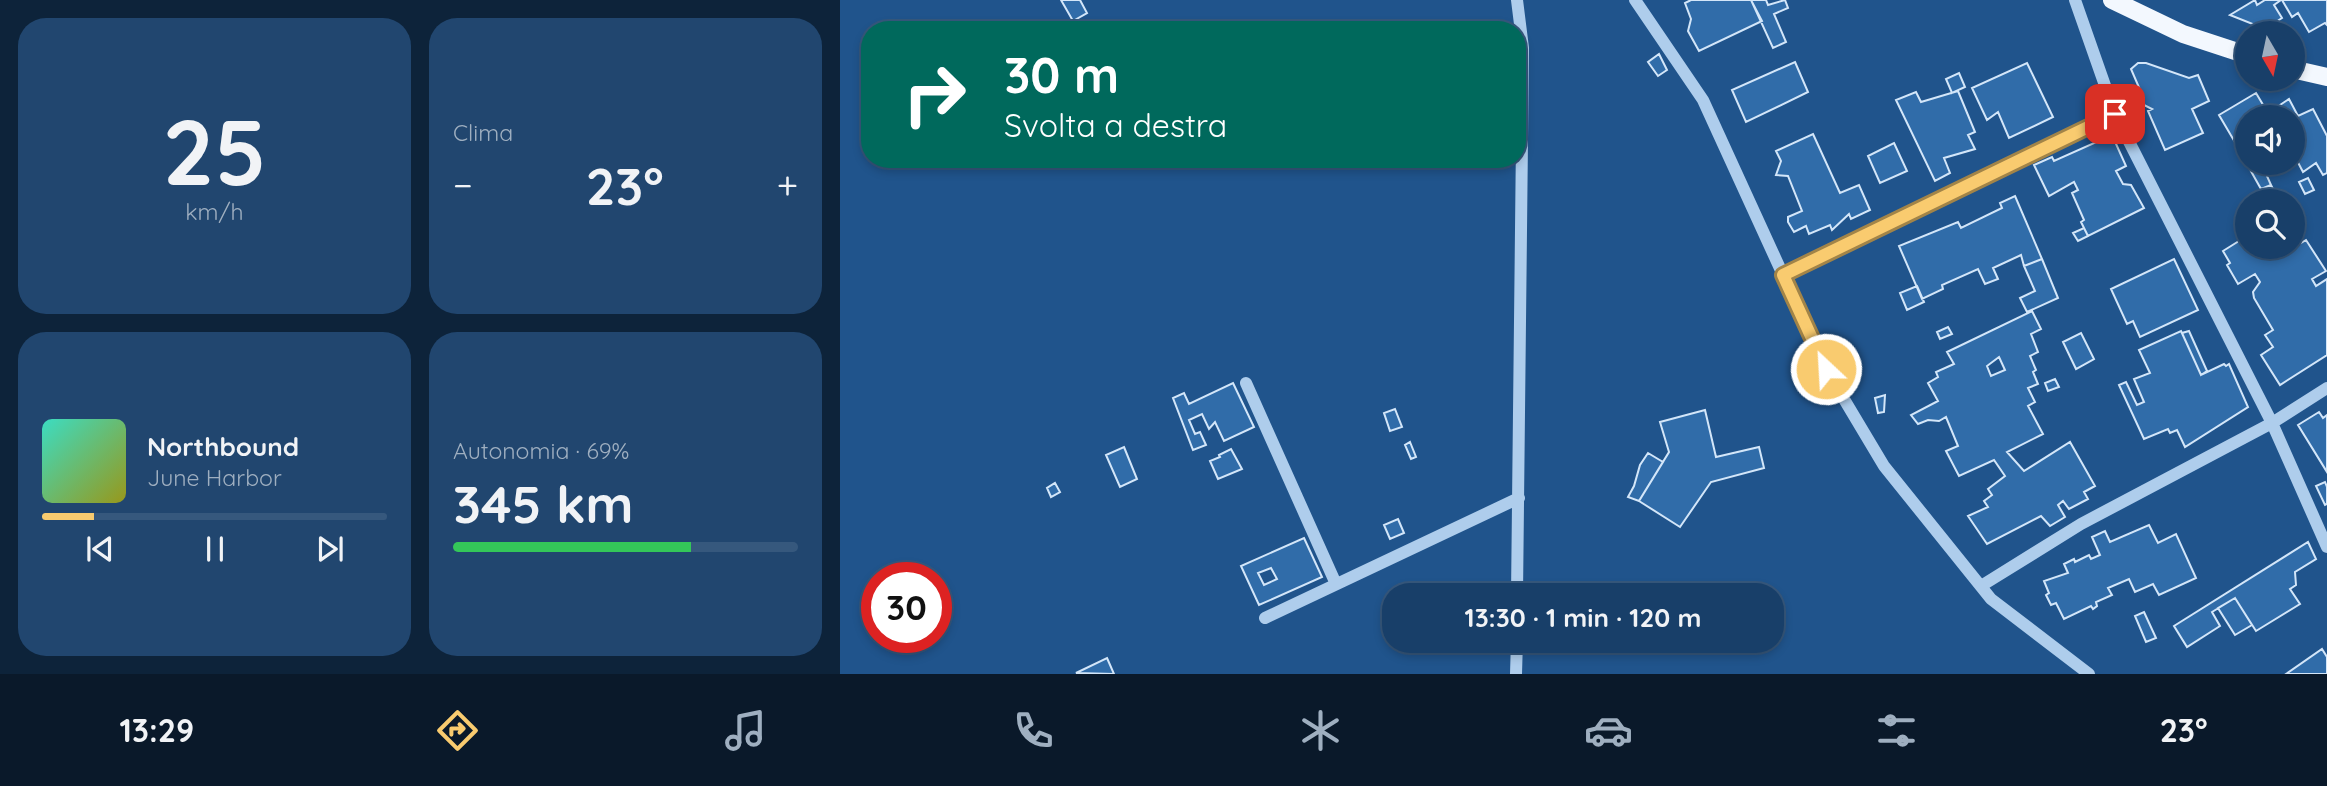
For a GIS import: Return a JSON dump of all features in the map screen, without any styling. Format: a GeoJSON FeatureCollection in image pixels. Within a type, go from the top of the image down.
{"type":"FeatureCollection","features":[{"type":"Feature","properties":{"kind":"main road"},"geometry":{"type":"LineString","coordinates":[[2112,0],[2183,34],[2235,51]]}},
{"type":"Feature","properties":{"kind":"main road"},"geometry":{"type":"LineString","coordinates":[[2305,72],[2327,77]]}},
{"type":"Feature","properties":{"kind":"street"},"geometry":{"type":"LineString","coordinates":[[1517,0],[1520,21]]}},
{"type":"Feature","properties":{"kind":"street"},"geometry":{"type":"LineString","coordinates":[[1635,0],[1703,100],[1826,369],[1884,466],[1991,599],[2089,674]]}},
{"type":"Feature","properties":{"kind":"street"},"geometry":{"type":"LineString","coordinates":[[2075,0],[2115,114],[2272,424],[2327,547]]}},
{"type":"Feature","properties":{"kind":"street"},"geometry":{"type":"LineString","coordinates":[[1783,275],[2115,114]]}},
{"type":"Feature","properties":{"kind":"street"},"geometry":{"type":"LineString","coordinates":[[1517,583],[1522,168]]}},
{"type":"Feature","properties":{"kind":"street"},"geometry":{"type":"LineString","coordinates":[[1246,383],[1336,584]]}},
{"type":"Feature","properties":{"kind":"street"},"geometry":{"type":"LineString","coordinates":[[1981,586],[2081,524],[2272,424],[2327,388]]}},
{"type":"Feature","properties":{"kind":"street"},"geometry":{"type":"LineString","coordinates":[[1265,618],[1519,498]]}},
{"type":"Feature","properties":{"kind":"street"},"geometry":{"type":"LineString","coordinates":[[1516,674],[1517,653]]}},
{"type":"Feature","properties":{"kind":"building"},"geometry":{"type":"Polygon","coordinates":[[[1061,0],[1080,0],[1087,13],[1073,21],[1061,0]]]}},
{"type":"Feature","properties":{"kind":"building"},"geometry":{"type":"Polygon","coordinates":[[[1691,0],[1751,0],[1762,21],[1699,51],[1688,31],[1691,19],[1685,3],[1691,0]]]}},
{"type":"Feature","properties":{"kind":"building"},"geometry":{"type":"Polygon","coordinates":[[[1751,0],[1766,0],[1768,5],[1785,0],[1788,8],[1774,14],[1786,42],[1773,48],[1751,0]]]}},
{"type":"Feature","properties":{"kind":"building"},"geometry":{"type":"Polygon","coordinates":[[[2255,0],[2257,5],[2265,0],[2281,0],[2274,5],[2282,18],[2277,21],[2245,21],[2230,15],[2255,0]]]}},
{"type":"Feature","properties":{"kind":"building"},"geometry":{"type":"Polygon","coordinates":[[[2282,0],[2327,0],[2327,25],[2325,23],[2309,32],[2298,13],[2292,17],[2282,0]]]}},
{"type":"Feature","properties":{"kind":"building"},"geometry":{"type":"Polygon","coordinates":[[[1659,54],[1667,70],[1658,76],[1648,62],[1659,54]]]}},
{"type":"Feature","properties":{"kind":"building"},"geometry":{"type":"Polygon","coordinates":[[[1795,62],[1808,92],[1746,122],[1732,90],[1795,62]]]}},
{"type":"Feature","properties":{"kind":"building"},"geometry":{"type":"Polygon","coordinates":[[[2027,63],[2053,117],[2009,138],[1998,112],[1987,120],[1972,88],[2027,63]]]}},
{"type":"Feature","properties":{"kind":"building"},"geometry":{"type":"Polygon","coordinates":[[[2138,63],[2146,63],[2189,78],[2198,75],[2209,101],[2192,109],[2203,133],[2165,150],[2148,111],[2152,109],[2142,104],[2144,99],[2131,69],[2138,63]]]}},
{"type":"Feature","properties":{"kind":"building"},"geometry":{"type":"Polygon","coordinates":[[[1959,73],[1965,87],[1952,93],[1946,79],[1959,73]]]}},
{"type":"Feature","properties":{"kind":"building"},"geometry":{"type":"Polygon","coordinates":[[[1958,91],[1975,132],[1968,135],[1975,149],[1944,158],[1950,173],[1935,181],[1896,100],[1916,92],[1921,102],[1958,91]]]}},
{"type":"Feature","properties":{"kind":"building"},"geometry":{"type":"Polygon","coordinates":[[[2256,93],[2263,105],[2236,105],[2256,93]]]}},
{"type":"Feature","properties":{"kind":"building"},"geometry":{"type":"Polygon","coordinates":[[[2289,99],[2292,105],[2280,105],[2289,99]]]}},
{"type":"Feature","properties":{"kind":"building"},"geometry":{"type":"Polygon","coordinates":[[[2235,105],[2235,142],[2219,115],[2235,105]]]}},
{"type":"Feature","properties":{"kind":"building"},"geometry":{"type":"Polygon","coordinates":[[[2313,109],[2327,136],[2327,173],[2323,175],[2316,163],[2305,171],[2305,113],[2313,109]]]}},
{"type":"Feature","properties":{"kind":"building"},"geometry":{"type":"Polygon","coordinates":[[[1813,134],[1840,193],[1859,185],[1870,210],[1851,219],[1849,214],[1832,230],[1830,225],[1809,234],[1806,226],[1794,232],[1788,222],[1788,217],[1802,211],[1788,176],[1776,175],[1781,161],[1776,151],[1813,134]]]}},
{"type":"Feature","properties":{"kind":"building"},"geometry":{"type":"Polygon","coordinates":[[[2112,135],[2126,166],[2116,171],[2123,184],[2131,185],[2144,208],[2088,236],[2072,193],[2078,190],[2074,182],[2049,196],[2034,165],[2052,157],[2054,161],[2112,135]]]}},
{"type":"Feature","properties":{"kind":"building"},"geometry":{"type":"Polygon","coordinates":[[[1894,143],[1907,171],[1880,183],[1868,156],[1894,143]]]}},
{"type":"Feature","properties":{"kind":"building"},"geometry":{"type":"Polygon","coordinates":[[[2253,175],[2266,175],[2271,185],[2261,189],[2253,175]]]}},
{"type":"Feature","properties":{"kind":"building"},"geometry":{"type":"Polygon","coordinates":[[[2308,178],[2314,190],[2305,194],[2305,189],[2299,182],[2308,178]]]}},
{"type":"Feature","properties":{"kind":"building"},"geometry":{"type":"Polygon","coordinates":[[[2015,196],[2042,259],[2024,266],[2021,255],[1993,268],[1998,279],[1985,284],[1978,269],[1942,285],[1943,289],[1922,299],[1899,246],[1958,222],[1961,228],[2002,208],[2000,203],[2015,196]]]}},
{"type":"Feature","properties":{"kind":"building"},"geometry":{"type":"Polygon","coordinates":[[[2084,228],[2088,236],[2078,241],[2073,233],[2084,228]]]}},
{"type":"Feature","properties":{"kind":"building"},"geometry":{"type":"Polygon","coordinates":[[[2306,240],[2326,271],[2312,279],[2316,286],[2327,279],[2327,355],[2280,385],[2261,355],[2273,347],[2265,335],[2273,330],[2254,298],[2253,292],[2260,282],[2255,274],[2238,284],[2227,265],[2230,263],[2223,251],[2235,244],[2235,259],[2305,259],[2306,240]]]}},
{"type":"Feature","properties":{"kind":"building"},"geometry":{"type":"Polygon","coordinates":[[[2042,259],[2058,298],[2027,312],[2020,298],[2035,291],[2024,266],[2042,259]]]}},
{"type":"Feature","properties":{"kind":"building"},"geometry":{"type":"Polygon","coordinates":[[[2174,259],[2198,310],[2140,337],[2133,321],[2127,324],[2111,289],[2174,259]]]}},
{"type":"Feature","properties":{"kind":"building"},"geometry":{"type":"Polygon","coordinates":[[[1917,286],[1924,302],[1907,310],[1900,293],[1917,286]]]}},
{"type":"Feature","properties":{"kind":"building"},"geometry":{"type":"Polygon","coordinates":[[[2032,311],[2041,329],[2031,334],[2038,352],[2030,356],[2038,384],[2028,388],[2035,402],[2028,406],[2043,434],[2007,452],[2024,471],[2070,442],[2095,486],[2084,492],[2088,499],[2069,509],[2063,501],[2058,505],[2065,517],[2050,526],[2041,516],[1987,544],[1968,516],[1988,507],[1984,501],[1992,495],[1988,489],[2005,476],[1994,460],[1959,476],[1946,451],[1958,446],[1946,417],[1939,421],[1928,420],[1918,424],[1911,415],[1938,401],[1928,383],[1938,377],[1936,372],[1954,364],[1947,352],[2032,311]],[[1999,357],[1987,366],[1991,376],[2005,370],[1999,357]]]}},
{"type":"Feature","properties":{"kind":"building"},"geometry":{"type":"Polygon","coordinates":[[[1948,327],[1952,334],[1940,339],[1937,332],[1948,327]]]}},
{"type":"Feature","properties":{"kind":"building"},"geometry":{"type":"Polygon","coordinates":[[[2181,331],[2201,375],[2229,364],[2248,407],[2185,447],[2177,430],[2170,433],[2168,429],[2144,439],[2119,385],[2126,382],[2137,405],[2144,402],[2134,379],[2150,373],[2139,350],[2181,331]]]}},
{"type":"Feature","properties":{"kind":"building"},"geometry":{"type":"Polygon","coordinates":[[[2189,331],[2207,371],[2201,375],[2182,333],[2189,331]]]}},
{"type":"Feature","properties":{"kind":"building"},"geometry":{"type":"Polygon","coordinates":[[[2081,333],[2094,359],[2076,369],[2063,342],[2081,333]]]}},
{"type":"Feature","properties":{"kind":"building"},"geometry":{"type":"Polygon","coordinates":[[[2055,379],[2059,387],[2048,391],[2045,383],[2055,379]]]}},
{"type":"Feature","properties":{"kind":"building"},"geometry":{"type":"Polygon","coordinates":[[[1233,383],[1254,427],[1224,441],[1215,422],[1209,429],[1202,414],[1189,420],[1195,434],[1200,432],[1206,445],[1193,450],[1173,398],[1184,393],[1189,404],[1233,383]]]}},
{"type":"Feature","properties":{"kind":"building"},"geometry":{"type":"Polygon","coordinates":[[[1885,395],[1884,412],[1878,413],[1875,398],[1885,395]]]}},
{"type":"Feature","properties":{"kind":"building"},"geometry":{"type":"Polygon","coordinates":[[[1395,409],[1402,427],[1390,431],[1384,413],[1395,409]]]}},
{"type":"Feature","properties":{"kind":"building"},"geometry":{"type":"Polygon","coordinates":[[[1705,410],[1716,457],[1759,447],[1764,468],[1711,482],[1680,527],[1639,501],[1669,452],[1660,422],[1705,410]]]}},
{"type":"Feature","properties":{"kind":"building"},"geometry":{"type":"Polygon","coordinates":[[[2319,412],[2323,418],[2327,415],[2327,472],[2298,425],[2319,412]]]}},
{"type":"Feature","properties":{"kind":"building"},"geometry":{"type":"Polygon","coordinates":[[[1410,442],[1416,457],[1411,459],[1405,445],[1410,442]]]}},
{"type":"Feature","properties":{"kind":"building"},"geometry":{"type":"Polygon","coordinates":[[[1124,447],[1137,479],[1120,487],[1106,455],[1124,447]]]}},
{"type":"Feature","properties":{"kind":"building"},"geometry":{"type":"Polygon","coordinates":[[[1231,449],[1242,469],[1218,479],[1210,461],[1231,449]]]}},
{"type":"Feature","properties":{"kind":"building"},"geometry":{"type":"Polygon","coordinates":[[[1648,453],[1663,462],[1639,501],[1628,497],[1640,465],[1648,453]]]}},
{"type":"Feature","properties":{"kind":"building"},"geometry":{"type":"Polygon","coordinates":[[[2325,482],[2327,504],[2325,505],[2316,486],[2325,482]]]}},
{"type":"Feature","properties":{"kind":"building"},"geometry":{"type":"Polygon","coordinates":[[[1055,483],[1060,492],[1051,497],[1047,488],[1055,483]]]}},
{"type":"Feature","properties":{"kind":"building"},"geometry":{"type":"Polygon","coordinates":[[[1398,519],[1404,533],[1390,539],[1384,525],[1398,519]]]}},
{"type":"Feature","properties":{"kind":"building"},"geometry":{"type":"Polygon","coordinates":[[[2149,525],[2158,543],[2176,534],[2196,578],[2159,595],[2153,584],[2135,592],[2129,579],[2108,588],[2112,595],[2096,602],[2097,606],[2093,609],[2091,606],[2064,619],[2056,603],[2051,605],[2044,581],[2068,573],[2064,564],[2074,559],[2075,562],[2089,555],[2091,559],[2100,555],[2092,537],[2105,531],[2110,542],[2149,525]]]}},
{"type":"Feature","properties":{"kind":"building"},"geometry":{"type":"Polygon","coordinates":[[[1304,538],[1322,577],[1259,605],[1241,566],[1304,538]],[[1271,568],[1258,573],[1264,585],[1277,579],[1271,568]]]}},
{"type":"Feature","properties":{"kind":"building"},"geometry":{"type":"Polygon","coordinates":[[[2308,542],[2316,559],[2295,572],[2296,585],[2290,589],[2300,604],[2256,631],[2235,598],[2212,612],[2220,626],[2187,647],[2174,626],[2308,542]]]}},
{"type":"Feature","properties":{"kind":"building"},"geometry":{"type":"Polygon","coordinates":[[[2235,598],[2252,625],[2235,635],[2218,608],[2235,598]]]}},
{"type":"Feature","properties":{"kind":"building"},"geometry":{"type":"Polygon","coordinates":[[[2144,612],[2156,638],[2146,642],[2135,616],[2144,612]]]}},
{"type":"Feature","properties":{"kind":"building"},"geometry":{"type":"Polygon","coordinates":[[[2322,649],[2327,657],[2327,674],[2286,674],[2322,649]]]}},
{"type":"Feature","properties":{"kind":"building"},"geometry":{"type":"Polygon","coordinates":[[[1107,658],[1114,674],[1076,673],[1107,658]]]}},
{"type":"Feature","properties":{"kind":"route"},"geometry":{"type":"LineString","coordinates":[[1826,369],[1783,275],[2115,114]]}}]}
